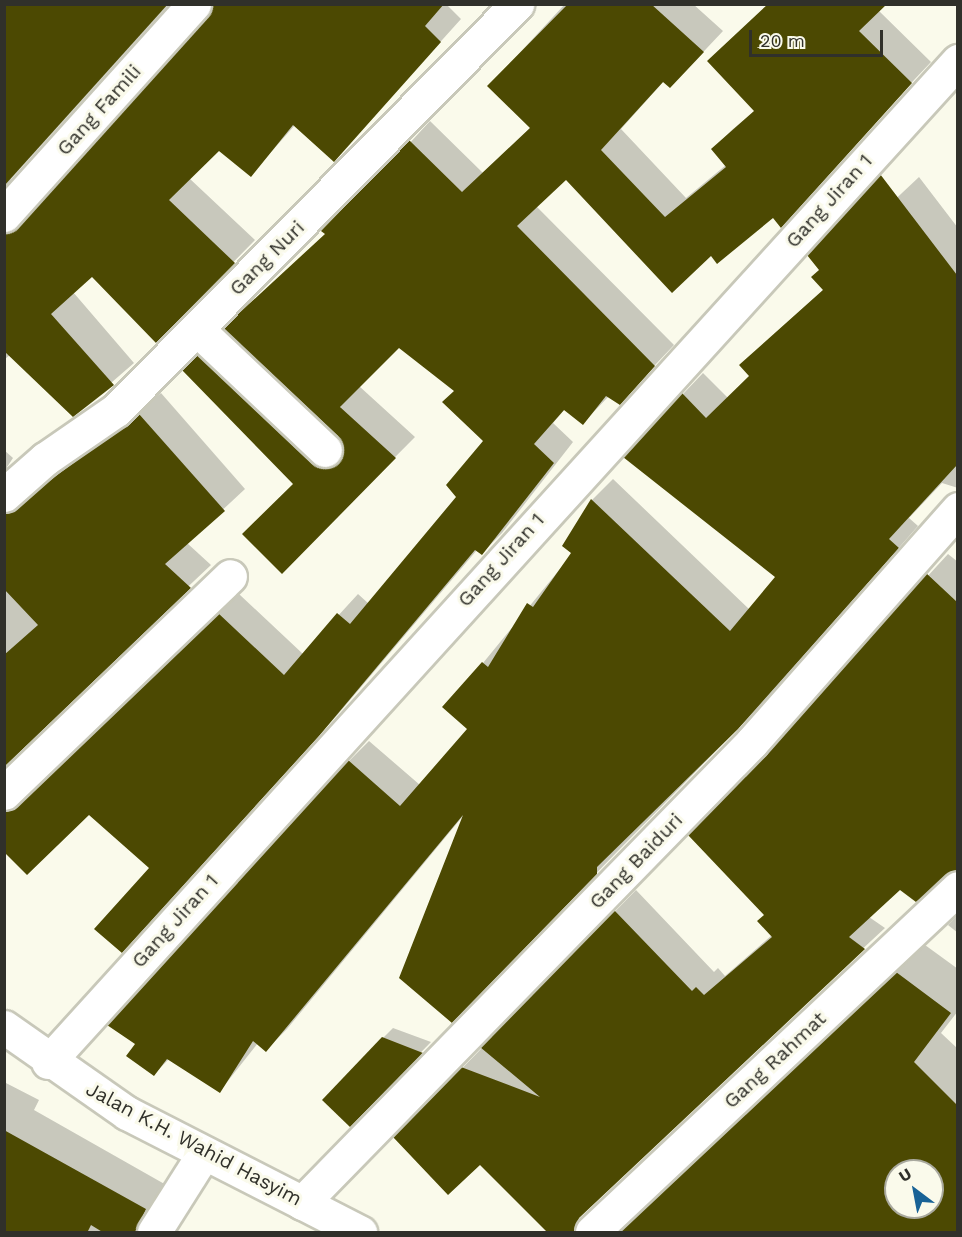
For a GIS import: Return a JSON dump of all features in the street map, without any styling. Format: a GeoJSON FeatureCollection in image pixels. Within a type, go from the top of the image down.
{"type":"FeatureCollection","features":[{"type":"Feature","properties":{"kind":"street","name":"Gang Famili"},"geometry":{"type":"LineString","coordinates":[[4,215],[194,4]]}},
{"type":"Feature","properties":{"kind":"street","name":"Gang Nuri"},"geometry":{"type":"LineString","coordinates":[[4,495],[45,459],[116,410],[517,4]]}},
{"type":"Feature","properties":{"kind":"street","name":"Gang Jiran 1"},"geometry":{"type":"LineString","coordinates":[[48,1062],[957,61]]}},
{"type":"Feature","properties":{"kind":"street"},"geometry":{"type":"LineString","coordinates":[[197,329],[325,450]]}},
{"type":"Feature","properties":{"kind":"street","name":"Gang Baiduri"},"geometry":{"type":"LineString","coordinates":[[302,1203],[752,742],[957,509]]}},
{"type":"Feature","properties":{"kind":"street"},"geometry":{"type":"LineString","coordinates":[[4,793],[230,576]]}},
{"type":"Feature","properties":{"kind":"street","name":"Gang Rahmat"},"geometry":{"type":"LineString","coordinates":[[592,1233],[957,888]]}},
{"type":"Feature","properties":{"kind":"street","name":"Jalan K.H. Wahid Hasyim"},"geometry":{"type":"LineString","coordinates":[[4,1027],[48,1062],[204,1153],[360,1233]]}},
{"type":"Feature","properties":{"kind":"street"},"geometry":{"type":"LineString","coordinates":[[154,1233],[204,1153]]}},
{"type":"Feature","properties":{"kind":"building"},"geometry":{"type":"Polygon","coordinates":[[[4,4],[168,4],[4,186],[4,4]]]}},
{"type":"Feature","properties":{"kind":"building"},"geometry":{"type":"Polygon","coordinates":[[[212,4],[444,4],[425,26],[441,42],[334,162],[293,125],[251,177],[219,151],[169,200],[235,263],[156,343],[92,277],[51,314],[114,385],[73,417],[4,351],[4,233],[18,228],[208,17],[212,4]]]}},
{"type":"Feature","properties":{"kind":"building"},"geometry":{"type":"Polygon","coordinates":[[[568,4],[651,4],[704,52],[670,88],[663,82],[601,150],[665,217],[726,167],[711,149],[754,111],[707,61],[768,4],[887,4],[859,31],[912,83],[781,228],[773,218],[717,264],[711,256],[672,293],[566,180],[517,226],[655,366],[620,405],[606,396],[583,425],[564,410],[534,444],[554,463],[482,555],[475,550],[319,736],[122,953],[94,929],[149,868],[89,815],[27,875],[4,852],[4,811],[17,807],[218,613],[284,675],[337,613],[350,624],[456,497],[446,485],[483,441],[442,402],[454,391],[399,348],[340,407],[396,458],[282,574],[242,534],[293,484],[182,370],[197,355],[312,464],[321,468],[338,463],[343,454],[338,436],[223,328],[325,234],[321,231],[409,140],[462,192],[530,128],[487,86],[568,4]]]}},
{"type":"Feature","properties":{"kind":"building"},"geometry":{"type":"Polygon","coordinates":[[[880,174],[957,275],[957,465],[889,539],[899,548],[738,729],[597,867],[597,874],[452,1023],[399,978],[463,815],[266,1052],[253,1041],[220,1093],[167,1059],[154,1076],[126,1056],[135,1044],[107,1025],[348,760],[400,806],[467,729],[442,707],[482,662],[488,667],[527,603],[533,607],[571,553],[562,546],[591,499],[730,631],[775,577],[623,457],[682,393],[706,418],[749,376],[739,365],[823,290],[811,277],[819,270],[807,255],[880,174]]]}},
{"type":"Feature","properties":{"kind":"building"},"geometry":{"type":"Polygon","coordinates":[[[139,414],[225,511],[165,564],[191,588],[4,767],[4,655],[38,625],[4,589],[4,515],[139,414]]]}},
{"type":"Feature","properties":{"kind":"building"},"geometry":{"type":"Polygon","coordinates":[[[926,573],[957,602],[957,870],[916,902],[900,890],[849,937],[865,949],[579,1218],[574,1233],[548,1233],[480,1165],[448,1195],[393,1137],[461,1067],[540,1097],[480,1047],[614,910],[692,991],[696,987],[704,995],[772,937],[757,921],[764,915],[688,835],[926,573]]]}},
{"type":"Feature","properties":{"kind":"building"},"geometry":{"type":"Polygon","coordinates":[[[896,972],[951,1013],[914,1062],[957,1105],[957,1233],[619,1233],[896,972]]]}},
{"type":"Feature","properties":{"kind":"building"},"geometry":{"type":"Polygon","coordinates":[[[382,1037],[423,1053],[350,1127],[322,1100],[382,1037]]]}},
{"type":"Feature","properties":{"kind":"building"},"geometry":{"type":"Polygon","coordinates":[[[4,1130],[146,1209],[135,1233],[104,1233],[91,1225],[87,1233],[4,1233],[4,1130]]]}}]}
